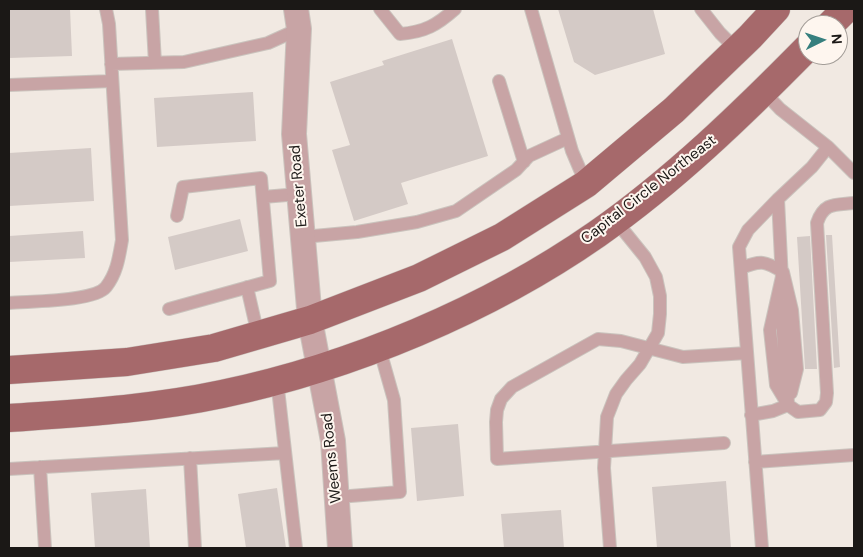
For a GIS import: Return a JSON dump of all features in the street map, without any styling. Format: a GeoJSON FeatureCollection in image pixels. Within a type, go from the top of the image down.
{"type":"FeatureCollection","features":[{"type":"Feature","properties":{"kind":"main road"},"geometry":{"type":"LineString","coordinates":[[9,370],[127,362],[214,348],[310,320],[419,278],[502,237],[586,184],[674,110],[737,50],[776,9]]}},
{"type":"Feature","properties":{"kind":"main road","name":"Capital Circle Northeast"},"geometry":{"type":"LineString","coordinates":[[9,418],[130,409],[221,395],[320,369],[428,328],[516,284],[596,234],[684,166],[742,115],[798,57]]}},
{"type":"Feature","properties":{"kind":"street"},"geometry":{"type":"LineString","coordinates":[[297,19],[315,9]]}},
{"type":"Feature","properties":{"kind":"street","name":"Exeter Road"},"geometry":{"type":"LineString","coordinates":[[297,19],[294,134],[310,320],[320,369]]}},
{"type":"Feature","properties":{"kind":"street","name":"Weems Road"},"geometry":{"type":"LineString","coordinates":[[320,369],[333,441],[340,548]]}},
{"type":"Feature","properties":{"kind":"lane"},"geometry":{"type":"LineString","coordinates":[[9,303],[84,298],[104,288],[116,269],[122,240],[109,24],[106,9]]}},
{"type":"Feature","properties":{"kind":"lane"},"geometry":{"type":"LineString","coordinates":[[152,9],[155,63]]}},
{"type":"Feature","properties":{"kind":"lane"},"geometry":{"type":"LineString","coordinates":[[380,9],[400,34],[415,33],[437,24],[455,9]]}},
{"type":"Feature","properties":{"kind":"lane"},"geometry":{"type":"LineString","coordinates":[[532,9],[572,151],[586,184]]}},
{"type":"Feature","properties":{"kind":"lane"},"geometry":{"type":"LineString","coordinates":[[701,9],[720,34],[737,50]]}},
{"type":"Feature","properties":{"kind":"lane"},"geometry":{"type":"LineString","coordinates":[[111,64],[184,62],[268,43],[297,19]]}},
{"type":"Feature","properties":{"kind":"lane"},"geometry":{"type":"LineString","coordinates":[[9,85],[112,80]]}},
{"type":"Feature","properties":{"kind":"lane"},"geometry":{"type":"LineString","coordinates":[[500,81],[524,162]]}},
{"type":"Feature","properties":{"kind":"lane"},"geometry":{"type":"LineString","coordinates":[[764,92],[780,109],[828,146],[854,173]]}},
{"type":"Feature","properties":{"kind":"lane"},"geometry":{"type":"LineString","coordinates":[[303,237],[357,232],[417,222],[456,211],[516,170],[529,156],[568,138]]}},
{"type":"Feature","properties":{"kind":"lane"},"geometry":{"type":"LineString","coordinates":[[762,548],[739,247],[748,230],[812,167],[828,146]]}},
{"type":"Feature","properties":{"kind":"lane"},"geometry":{"type":"LineString","coordinates":[[169,309],[270,280],[261,178],[183,187],[177,216]]}},
{"type":"Feature","properties":{"kind":"lane"},"geometry":{"type":"LineString","coordinates":[[263,197],[299,194]]}},
{"type":"Feature","properties":{"kind":"lane"},"geometry":{"type":"LineString","coordinates":[[778,199],[783,272],[792,310],[797,368],[788,405]]}},
{"type":"Feature","properties":{"kind":"lane"},"geometry":{"type":"LineString","coordinates":[[783,272],[770,330],[776,385],[788,405],[798,412],[820,410],[826,402],[827,393],[817,223],[821,212],[831,206],[854,203]]}},
{"type":"Feature","properties":{"kind":"lane"},"geometry":{"type":"LineString","coordinates":[[610,548],[604,468],[607,417],[610,406],[621,387],[640,364],[658,333],[660,296],[656,277],[645,257],[615,220]]}},
{"type":"Feature","properties":{"kind":"lane"},"geometry":{"type":"LineString","coordinates":[[741,268],[754,263],[766,262],[783,272]]}},
{"type":"Feature","properties":{"kind":"lane"},"geometry":{"type":"LineString","coordinates":[[247,287],[258,335]]}},
{"type":"Feature","properties":{"kind":"lane"},"geometry":{"type":"LineString","coordinates":[[724,443],[497,459],[496,422],[501,399],[512,387],[598,339],[615,340],[683,357],[747,353]]}},
{"type":"Feature","properties":{"kind":"lane"},"geometry":{"type":"LineString","coordinates":[[338,497],[400,492],[394,400],[379,346]]}},
{"type":"Feature","properties":{"kind":"lane"},"geometry":{"type":"LineString","coordinates":[[277,380],[296,548]]}},
{"type":"Feature","properties":{"kind":"lane"},"geometry":{"type":"LineString","coordinates":[[751,415],[773,412],[788,405]]}},
{"type":"Feature","properties":{"kind":"lane"},"geometry":{"type":"LineString","coordinates":[[9,469],[286,453]]}},
{"type":"Feature","properties":{"kind":"lane"},"geometry":{"type":"LineString","coordinates":[[755,462],[854,455]]}},
{"type":"Feature","properties":{"kind":"lane"},"geometry":{"type":"LineString","coordinates":[[190,458],[195,548]]}},
{"type":"Feature","properties":{"kind":"lane"},"geometry":{"type":"LineString","coordinates":[[40,467],[45,548]]}},
{"type":"Feature","properties":{"kind":"building"},"geometry":{"type":"Polygon","coordinates":[[[9,9],[70,9],[72,56],[9,58],[9,9]]]}},
{"type":"Feature","properties":{"kind":"building"},"geometry":{"type":"Polygon","coordinates":[[[558,9],[653,9],[665,54],[595,75],[574,62],[558,9]]]}},
{"type":"Feature","properties":{"kind":"building"},"geometry":{"type":"Polygon","coordinates":[[[452,39],[488,156],[401,183],[408,204],[354,221],[332,150],[350,145],[330,82],[384,65],[382,61],[452,39]]]}},
{"type":"Feature","properties":{"kind":"building"},"geometry":{"type":"Polygon","coordinates":[[[253,92],[256,141],[157,147],[154,98],[253,92]]]}},
{"type":"Feature","properties":{"kind":"building"},"geometry":{"type":"Polygon","coordinates":[[[91,148],[94,201],[9,206],[9,153],[91,148]]]}},
{"type":"Feature","properties":{"kind":"building"},"geometry":{"type":"Polygon","coordinates":[[[240,219],[248,251],[175,270],[168,237],[240,219]]]}},
{"type":"Feature","properties":{"kind":"building"},"geometry":{"type":"Polygon","coordinates":[[[83,231],[85,258],[9,262],[9,236],[83,231]]]}},
{"type":"Feature","properties":{"kind":"building"},"geometry":{"type":"Polygon","coordinates":[[[826,235],[832,235],[840,367],[834,368],[826,235]]]}},
{"type":"Feature","properties":{"kind":"building"},"geometry":{"type":"Polygon","coordinates":[[[810,236],[817,369],[805,369],[797,237],[810,236]]]}},
{"type":"Feature","properties":{"kind":"building"},"geometry":{"type":"Polygon","coordinates":[[[458,424],[464,496],[417,501],[411,428],[458,424]]]}},
{"type":"Feature","properties":{"kind":"building"},"geometry":{"type":"Polygon","coordinates":[[[726,481],[731,548],[657,548],[652,487],[726,481]]]}},
{"type":"Feature","properties":{"kind":"building"},"geometry":{"type":"Polygon","coordinates":[[[277,488],[286,548],[246,548],[238,494],[277,488]]]}},
{"type":"Feature","properties":{"kind":"building"},"geometry":{"type":"Polygon","coordinates":[[[146,489],[150,548],[95,548],[91,493],[146,489]]]}},
{"type":"Feature","properties":{"kind":"building"},"geometry":{"type":"Polygon","coordinates":[[[561,510],[564,548],[504,548],[501,514],[561,510]]]}}]}
